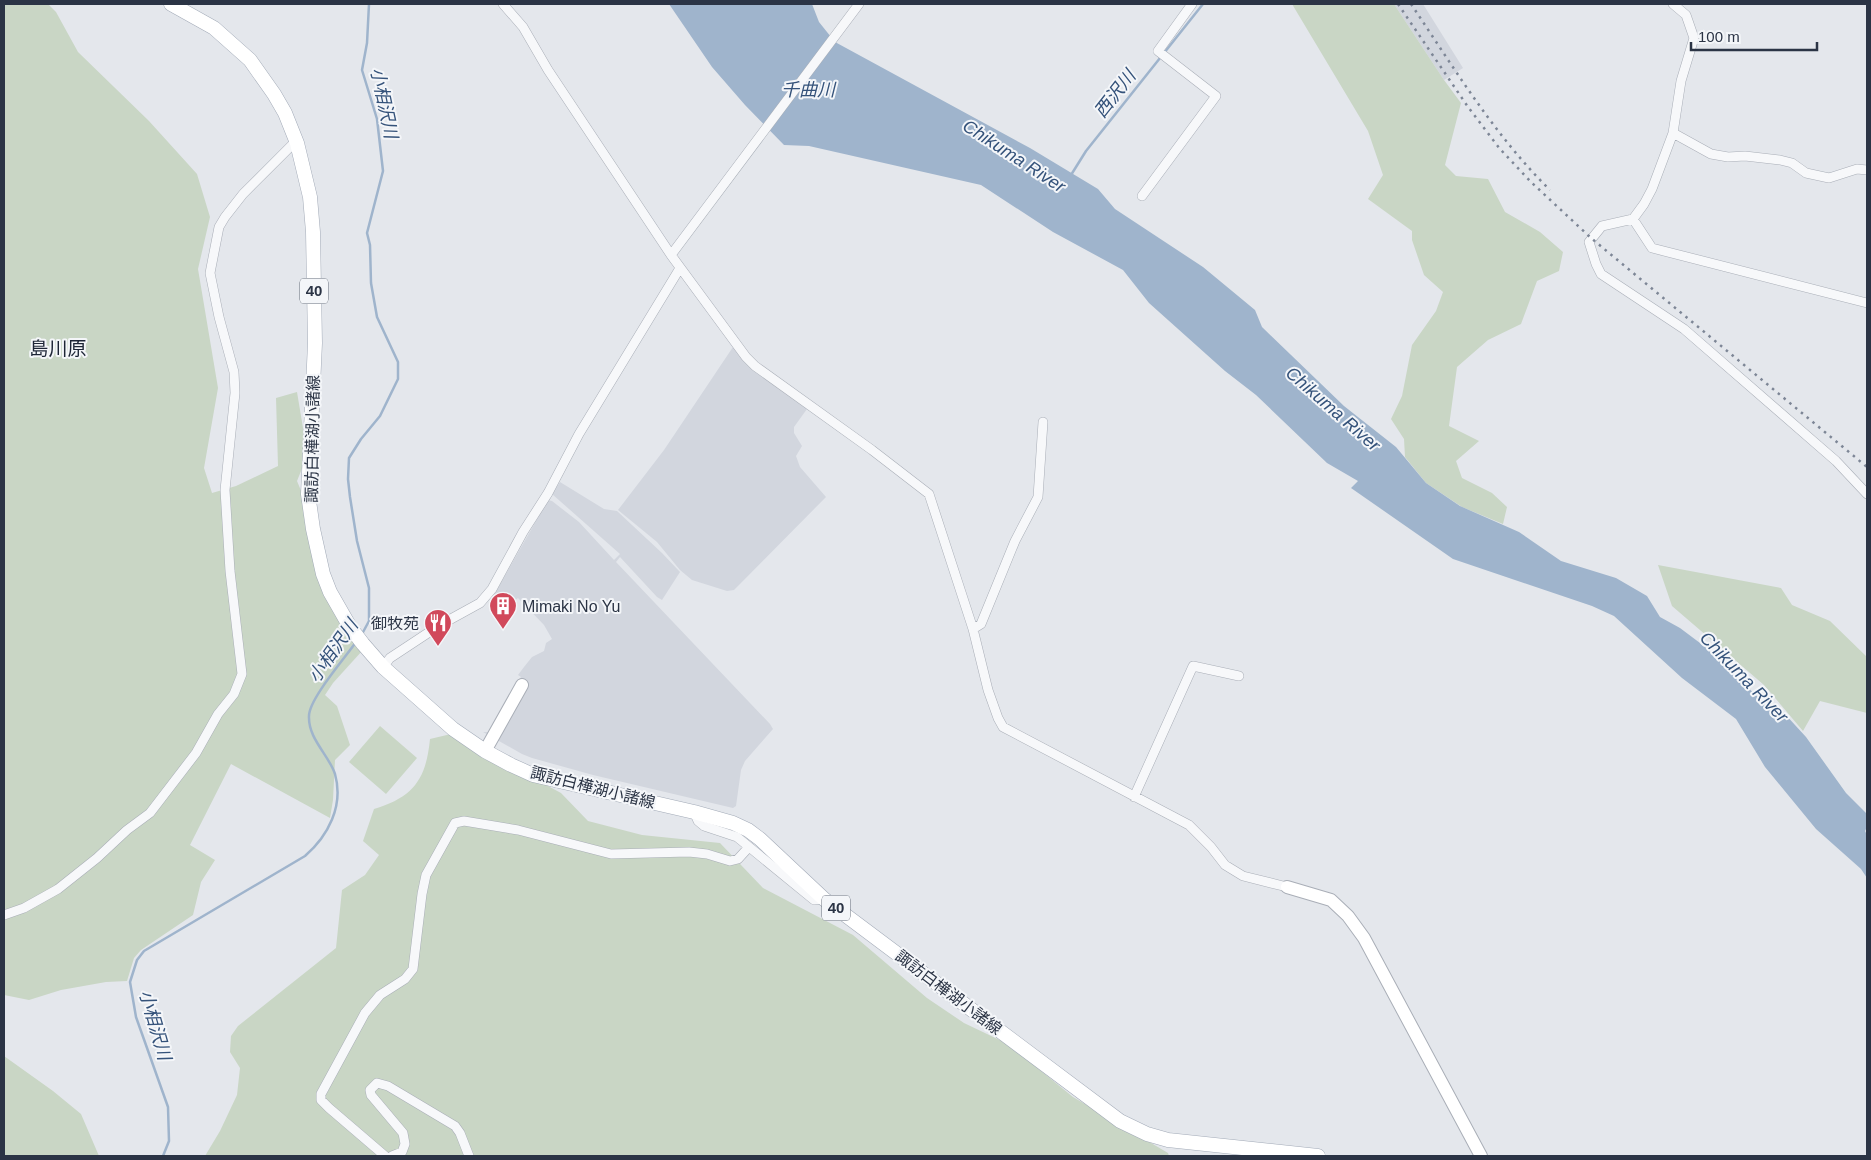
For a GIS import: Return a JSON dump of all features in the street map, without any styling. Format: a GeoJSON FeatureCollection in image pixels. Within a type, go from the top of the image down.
{"type":"FeatureCollection","features":[{"type":"Feature","properties":{"kind":"main road","name":"諏訪白樺湖小諸線"},"geometry":{"type":"LineString","coordinates":[[171,4],[214,28],[250,60],[285,113],[298,143],[310,197],[313,232],[315,343],[308,494],[313,529],[323,574],[330,592],[350,627],[383,667],[453,729],[485,751],[533,775],[694,812],[734,823],[748,830],[824,899],[1120,1121],[1147,1134],[1168,1140],[1318,1156]]}},
{"type":"Feature","properties":{"kind":"street"},"geometry":{"type":"LineString","coordinates":[[503,4],[523,27],[548,70],[671,255],[746,357],[755,366],[872,450],[929,494],[973,629],[988,690],[1003,727],[1189,825],[1211,847],[1225,865],[1243,876],[1287,886],[1331,900],[1348,916],[1359,930],[1481,1156]]}},
{"type":"Feature","properties":{"kind":"street"},"geometry":{"type":"LineString","coordinates":[[671,255],[858,4]]}},
{"type":"Feature","properties":{"kind":"street"},"geometry":{"type":"LineString","coordinates":[[1142,196],[1216,96],[1158,51],[1192,4]]}},
{"type":"Feature","properties":{"kind":"street"},"geometry":{"type":"LineString","coordinates":[[1673,4],[1686,14],[1694,38],[1681,81],[1673,132],[1652,189],[1633,219],[1602,226],[1589,242],[1596,264],[1601,274],[1684,329],[1836,461],[1867,494]]}},
{"type":"Feature","properties":{"kind":"street"},"geometry":{"type":"LineString","coordinates":[[1673,132],[1711,154],[1728,157],[1745,156],[1780,160],[1792,163],[1806,173],[1829,178],[1858,169],[1867,170]]}},
{"type":"Feature","properties":{"kind":"street"},"geometry":{"type":"LineString","coordinates":[[4,915],[24,908],[58,889],[150,812],[196,753],[218,714],[234,694],[242,674],[230,571],[225,490],[235,393],[234,372],[219,318],[210,273],[219,226],[224,217],[243,194],[293,144],[298,143]]}},
{"type":"Feature","properties":{"kind":"street"},"geometry":{"type":"LineString","coordinates":[[1633,219],[1652,248],[1867,303]]}},
{"type":"Feature","properties":{"kind":"street"},"geometry":{"type":"LineString","coordinates":[[383,667],[390,658],[440,625],[480,603],[492,590],[548,493],[579,434],[680,268]]}},
{"type":"Feature","properties":{"kind":"street"},"geometry":{"type":"LineString","coordinates":[[973,629],[981,624],[1015,541],[1038,497],[1043,422]]}},
{"type":"Feature","properties":{"kind":"street"},"geometry":{"type":"LineString","coordinates":[[1134,797],[1193,666],[1239,676]]}},
{"type":"Feature","properties":{"kind":"street"},"geometry":{"type":"LineString","coordinates":[[485,751],[522,684]]}},
{"type":"Feature","properties":{"kind":"street"},"geometry":{"type":"LineString","coordinates":[[694,812],[698,821],[704,826],[738,837],[814,900],[824,899]]}},
{"type":"Feature","properties":{"kind":"street"},"geometry":{"type":"LineString","coordinates":[[385,1156],[329,1108],[321,1100],[321,1094],[364,1013],[380,996],[405,978],[413,969],[426,875],[455,823],[464,822],[518,830],[611,854],[689,852],[730,860],[738,859],[749,848]]}},
{"type":"Feature","properties":{"kind":"street"},"geometry":{"type":"LineString","coordinates":[[392,1156],[402,1152],[405,1144],[403,1133],[371,1095],[370,1090],[377,1083],[396,1091],[456,1126],[469,1156]]}},
{"type":"Feature","properties":{"kind":"shaded area"},"geometry":{"type":"Polygon","coordinates":[[[1394,4],[1423,4],[1463,68],[1444,80],[1394,4]]]}},
{"type":"Feature","properties":{"kind":"shaded area"},"geometry":{"type":"Polygon","coordinates":[[[733,347],[746,363],[807,409],[794,427],[794,433],[802,446],[796,456],[800,467],[826,497],[734,590],[727,591],[692,580],[680,570],[657,542],[618,510],[664,450],[733,347]]]}},
{"type":"Feature","properties":{"kind":"shaded area"},"geometry":{"type":"Polygon","coordinates":[[[560,482],[604,509],[617,511],[680,572],[662,600],[620,557],[616,562],[773,729],[745,761],[741,770],[736,806],[733,808],[593,775],[532,758],[483,732],[489,732],[521,677],[518,675],[532,657],[544,651],[546,643],[552,639],[544,625],[518,598],[511,603],[502,592],[494,595],[548,500],[579,522],[614,560],[620,554],[552,494],[560,482]]]}},
{"type":"Feature","properties":{"kind":"green space"},"geometry":{"type":"Polygon","coordinates":[[[4,4],[48,4],[56,12],[78,52],[149,121],[197,174],[210,217],[198,269],[218,388],[204,468],[212,493],[236,486],[278,466],[276,398],[297,392],[303,428],[303,466],[297,481],[304,498],[308,529],[362,651],[333,683],[325,695],[337,706],[350,745],[335,760],[330,818],[231,764],[190,845],[215,860],[201,882],[193,915],[141,950],[134,958],[127,981],[106,982],[61,990],[29,1000],[4,995],[4,4]]]}},
{"type":"Feature","properties":{"kind":"green space"},"geometry":{"type":"Polygon","coordinates":[[[1292,4],[1394,4],[1461,103],[1445,165],[1456,176],[1488,179],[1505,212],[1540,232],[1563,252],[1559,271],[1537,281],[1521,324],[1488,340],[1457,367],[1449,426],[1479,441],[1456,461],[1462,478],[1492,493],[1507,507],[1503,524],[1462,507],[1426,483],[1405,457],[1404,439],[1391,419],[1402,396],[1412,345],[1436,311],[1443,292],[1424,275],[1412,240],[1412,231],[1368,199],[1383,175],[1368,131],[1292,4]]]}},
{"type":"Feature","properties":{"kind":"green space"},"geometry":{"type":"Polygon","coordinates":[[[1658,565],[1781,588],[1792,605],[1830,621],[1867,657],[1867,713],[1820,701],[1803,731],[1764,685],[1672,606],[1658,565]]]}},
{"type":"Feature","properties":{"kind":"green space"},"geometry":{"type":"Polygon","coordinates":[[[380,726],[417,758],[386,794],[349,762],[380,726]]]}},
{"type":"Feature","properties":{"kind":"green space"},"geometry":{"type":"Polygon","coordinates":[[[451,734],[561,793],[588,821],[642,835],[720,843],[763,888],[853,935],[927,998],[964,1023],[1008,1044],[1073,1097],[1168,1153],[1169,1156],[205,1156],[220,1131],[237,1095],[240,1068],[230,1052],[231,1036],[238,1026],[336,948],[342,890],[365,875],[379,855],[363,841],[374,809],[399,799],[408,792],[421,776],[430,739],[451,734]]]}},
{"type":"Feature","properties":{"kind":"green space"},"geometry":{"type":"Polygon","coordinates":[[[4,1056],[53,1091],[81,1114],[99,1156],[4,1156],[4,1056]]]}},
{"type":"Feature","properties":{"kind":"water","name":"千曲川"},"geometry":{"type":"Polygon","coordinates":[[[669,4],[812,4],[819,22],[835,42],[1030,148],[1098,189],[1115,209],[1203,267],[1255,310],[1262,327],[1344,406],[1396,447],[1426,483],[1460,506],[1519,532],[1561,561],[1616,578],[1647,596],[1660,617],[1680,628],[1704,646],[1760,699],[1784,713],[1806,737],[1846,793],[1867,814],[1867,827],[1865,831],[1867,835],[1867,878],[1861,869],[1816,829],[1765,767],[1736,719],[1682,678],[1614,616],[1592,606],[1453,559],[1351,488],[1358,481],[1327,463],[1256,395],[1225,371],[1149,303],[1123,270],[1053,232],[981,185],[809,146],[784,145],[745,105],[712,67],[669,4]]]}},
{"type":"Feature","properties":{"kind":"waterway","name":"小相沢川"},"geometry":{"type":"LineString","coordinates":[[362,634],[369,621],[369,588],[357,541],[350,497],[348,479],[349,458],[361,439],[380,416],[398,379],[398,362],[377,317],[371,283],[370,245],[367,233],[383,171],[377,119],[362,70],[367,43],[369,4]]}},
{"type":"Feature","properties":{"kind":"waterway","name":"西沢川"},"geometry":{"type":"LineString","coordinates":[[1071,175],[1086,151],[1203,4]]}},
{"type":"Feature","properties":{"kind":"waterway","name":"小相沢川"},"geometry":{"type":"LineString","coordinates":[[163,1156],[169,1141],[168,1107],[136,1017],[130,982],[137,960],[144,951],[305,856],[321,839],[336,809],[337,786],[332,767],[312,732],[309,716],[321,689],[356,642]]}},
{"type":"Feature","properties":{"kind":"railway"},"geometry":{"type":"LineString","coordinates":[[1398,4],[1468,107],[1500,149],[1531,182],[1591,238],[1867,467]]}},
{"type":"Feature","properties":{"kind":"railway"},"geometry":{"type":"LineString","coordinates":[[1411,4],[1459,77],[1493,124],[1550,190]]}},
{"type":"Feature","properties":{"kind":"place","name":"Mimaki No Yu"},"geometry":{"type":"Point","coordinates":[503,630]}},
{"type":"Feature","properties":{"kind":"place","name":"御牧苑"},"geometry":{"type":"Point","coordinates":[438,647]}},
{"type":"Feature","properties":{"kind":"district","name":"島川原"},"geometry":{"type":"Point","coordinates":[58,348]}},
{"type":"Feature","properties":{"kind":"water label","name":"Chikuma River"},"geometry":{"type":"Point","coordinates":[1014,156]}},
{"type":"Feature","properties":{"kind":"water label","name":"Chikuma River"},"geometry":{"type":"Point","coordinates":[1333,409]}},
{"type":"Feature","properties":{"kind":"water label","name":"Chikuma River"},"geometry":{"type":"Point","coordinates":[1744,677]}}]}
